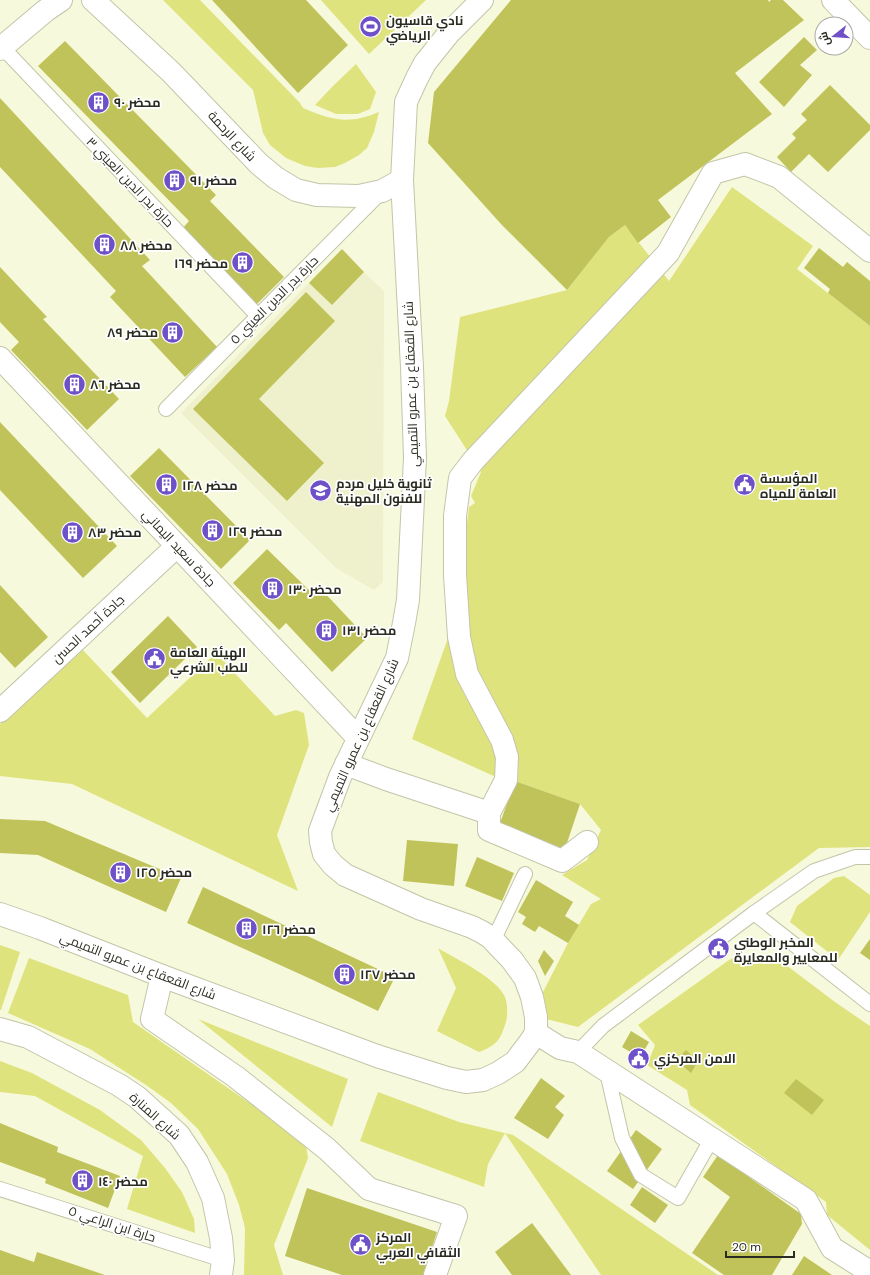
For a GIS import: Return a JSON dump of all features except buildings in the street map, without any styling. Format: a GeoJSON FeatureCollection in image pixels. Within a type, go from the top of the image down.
{"type":"FeatureCollection","features":[{"type":"Feature","properties":{"kind":"street"},"geometry":{"type":"LineString","coordinates":[[1,48],[45,11],[61,0]]}},
{"type":"Feature","properties":{"kind":"street","name":"شارع الرحمة"},"geometry":{"type":"LineString","coordinates":[[93,0],[171,72],[259,164],[276,178],[296,190],[317,195],[359,196],[382,191],[402,180]]}},
{"type":"Feature","properties":{"kind":"street","name":"شارع القعقاع بن عمرو التميمي"},"geometry":{"type":"LineString","coordinates":[[0,914],[377,1056],[447,1078],[466,1082],[483,1080],[504,1070],[515,1062],[524,1052],[536,1032],[536,1017],[532,996],[525,978],[512,960],[490,937],[472,927],[421,909],[345,875],[333,865],[324,854],[320,831],[346,764],[397,658],[408,600],[416,458],[402,180],[406,102],[425,63],[449,33],[482,0]]}},
{"type":"Feature","properties":{"kind":"street"},"geometry":{"type":"LineString","coordinates":[[833,0],[870,38]]}},
{"type":"Feature","properties":{"kind":"street"},"geometry":{"type":"LineString","coordinates":[[587,842],[562,862],[489,830],[489,813],[506,780],[507,757],[502,740],[467,674],[459,637],[454,575],[455,516],[460,478],[473,461],[668,253],[713,173],[745,164],[779,177],[870,251]]}},
{"type":"Feature","properties":{"kind":"street","name":"جادة سعيد اليماني"},"geometry":{"type":"LineString","coordinates":[[0,358],[358,738]]}},
{"type":"Feature","properties":{"kind":"street","name":"جادة أحمد الحسن"},"geometry":{"type":"LineString","coordinates":[[0,711],[177,546]]}},
{"type":"Feature","properties":{"kind":"street"},"geometry":{"type":"LineString","coordinates":[[346,764],[386,779],[489,813]]}},
{"type":"Feature","properties":{"kind":"street"},"geometry":{"type":"LineString","coordinates":[[162,976],[152,1019],[236,1077],[327,1149],[369,1189],[456,1216],[435,1275]]}},
{"type":"Feature","properties":{"kind":"street","name":"شارع المنارة"},"geometry":{"type":"LineString","coordinates":[[0,1029],[28,1037],[119,1085],[137,1097],[174,1131],[197,1162],[213,1198],[221,1238],[222,1268]]}},
{"type":"Feature","properties":{"kind":"street"},"geometry":{"type":"LineString","coordinates":[[536,1032],[560,1048],[578,1052],[711,1140],[806,1200],[832,1248],[870,1272]]}},
{"type":"Feature","properties":{"kind":"lane","name":"حارة بدر الدين العيني ٣"},"geometry":{"type":"LineString","coordinates":[[1,48],[258,316]]}},
{"type":"Feature","properties":{"kind":"lane","name":"حارة بدر الدين العيني ٥"},"geometry":{"type":"LineString","coordinates":[[166,408],[382,191]]}},
{"type":"Feature","properties":{"kind":"lane"},"geometry":{"type":"LineString","coordinates":[[578,1052],[603,1026],[754,913],[814,871],[855,857],[870,857]]}},
{"type":"Feature","properties":{"kind":"lane"},"geometry":{"type":"LineString","coordinates":[[493,941],[525,874]]}},
{"type":"Feature","properties":{"kind":"lane"},"geometry":{"type":"LineString","coordinates":[[754,913],[870,1004]]}},
{"type":"Feature","properties":{"kind":"lane"},"geometry":{"type":"LineString","coordinates":[[608,1072],[622,1138],[641,1175],[678,1198],[711,1140]]}},
{"type":"Feature","properties":{"kind":"lane","name":"حارة ابن الراعي ٥"},"geometry":{"type":"LineString","coordinates":[[0,1189],[222,1268]]}},
{"type":"Feature","properties":{"kind":"shaded area","name":"ثانوية خليل مردم للفنون المهنية"},"geometry":{"type":"Polygon","coordinates":[[[364,272],[384,291],[383,582],[374,590],[336,568],[181,413],[309,283],[332,305],[364,272]]]}},
{"type":"Feature","properties":{"kind":"green space"},"geometry":{"type":"Polygon","coordinates":[[[163,0],[200,0],[300,103],[303,108],[322,116],[349,120],[358,119],[379,112],[374,132],[367,148],[359,155],[335,167],[318,168],[305,166],[286,158],[270,145],[263,133],[253,90],[163,0]]]}},
{"type":"Feature","properties":{"kind":"green space","name":"نادي قاسيون الرياضي"},"geometry":{"type":"Polygon","coordinates":[[[321,0],[426,0],[369,54],[321,0]]]}},
{"type":"Feature","properties":{"kind":"green space"},"geometry":{"type":"Polygon","coordinates":[[[356,64],[376,92],[370,109],[358,114],[336,114],[315,105],[332,87],[356,64]]]}},
{"type":"Feature","properties":{"kind":"green space"},"geometry":{"type":"Polygon","coordinates":[[[732,187],[813,246],[797,269],[870,326],[870,847],[819,848],[578,1027],[546,1019],[542,994],[568,943],[591,904],[601,899],[562,875],[587,860],[601,830],[580,804],[515,781],[474,672],[464,594],[465,540],[469,507],[475,503],[471,496],[481,472],[445,416],[449,401],[460,317],[567,290],[609,237],[625,225],[669,281],[732,187]]]}},
{"type":"Feature","properties":{"kind":"green space"},"geometry":{"type":"Polygon","coordinates":[[[448,638],[464,694],[490,738],[499,759],[498,778],[412,739],[448,638]]]}},
{"type":"Feature","properties":{"kind":"green space"},"geometry":{"type":"Polygon","coordinates":[[[81,648],[147,718],[216,653],[275,716],[296,710],[304,713],[309,745],[277,835],[298,891],[72,784],[0,776],[0,724],[81,648]]]}},
{"type":"Feature","properties":{"kind":"green space"},"geometry":{"type":"Polygon","coordinates":[[[844,876],[870,895],[870,912],[838,960],[790,922],[797,906],[834,878],[844,876]]]}},
{"type":"Feature","properties":{"kind":"green space"},"geometry":{"type":"Polygon","coordinates":[[[0,945],[20,952],[1,1010],[0,1010],[0,945]]]}},
{"type":"Feature","properties":{"kind":"green space"},"geometry":{"type":"Polygon","coordinates":[[[438,948],[485,976],[501,990],[505,997],[507,1004],[507,1015],[503,1031],[499,1039],[485,1050],[479,1052],[437,1031],[456,988],[438,948]]]}},
{"type":"Feature","properties":{"kind":"green space"},"geometry":{"type":"Polygon","coordinates":[[[740,955],[774,956],[835,1002],[870,1026],[870,1250],[827,1215],[826,1202],[690,1105],[687,1090],[647,1065],[655,1045],[638,1025],[729,960],[740,955]]]}},
{"type":"Feature","properties":{"kind":"green space"},"geometry":{"type":"Polygon","coordinates":[[[29,958],[128,995],[133,1022],[294,1134],[306,1146],[308,1158],[274,1245],[283,1275],[244,1275],[245,1228],[239,1205],[227,1174],[198,1129],[171,1103],[90,1049],[8,1013],[29,958]]]}},
{"type":"Feature","properties":{"kind":"green space"},"geometry":{"type":"Polygon","coordinates":[[[198,1019],[348,1079],[332,1127],[198,1019]]]}},
{"type":"Feature","properties":{"kind":"green space"},"geometry":{"type":"Polygon","coordinates":[[[0,1061],[32,1073],[100,1110],[141,1140],[165,1168],[182,1192],[194,1219],[195,1233],[127,1209],[143,1156],[35,1096],[0,1092],[0,1061]]]}},
{"type":"Feature","properties":{"kind":"green space"},"geometry":{"type":"Polygon","coordinates":[[[378,1092],[459,1122],[505,1133],[488,1164],[484,1187],[360,1141],[378,1092]]]}},
{"type":"Feature","properties":{"kind":"green space"},"geometry":{"type":"Polygon","coordinates":[[[505,1133],[513,1135],[718,1275],[601,1275],[505,1133]]]}},
{"type":"Feature","properties":{"kind":"place","name":"نادي قاسيون الرياضي"},"geometry":{"type":"Point","coordinates":[371,27]}},
{"type":"Feature","properties":{"kind":"place","name":"محضر ٩٠"},"geometry":{"type":"Point","coordinates":[98,102]}},
{"type":"Feature","properties":{"kind":"place","name":"محضر ٩١"},"geometry":{"type":"Point","coordinates":[175,180]}},
{"type":"Feature","properties":{"kind":"place","name":"محضر ٨٨"},"geometry":{"type":"Point","coordinates":[105,245]}},
{"type":"Feature","properties":{"kind":"place","name":"محضر ١٦٩"},"geometry":{"type":"Point","coordinates":[243,263]}},
{"type":"Feature","properties":{"kind":"place","name":"محضر ٨٩"},"geometry":{"type":"Point","coordinates":[173,332]}},
{"type":"Feature","properties":{"kind":"place","name":"محضر ٨٦"},"geometry":{"type":"Point","coordinates":[74,384]}},
{"type":"Feature","properties":{"kind":"place","name":"محضر ١٢٨"},"geometry":{"type":"Point","coordinates":[167,485]}},
{"type":"Feature","properties":{"kind":"place","name":"المؤسسة العامة للمياه"},"geometry":{"type":"Point","coordinates":[744,485]}},
{"type":"Feature","properties":{"kind":"place","name":"ثانوية خليل مردم للفنون المهنية"},"geometry":{"type":"Point","coordinates":[321,490]}},
{"type":"Feature","properties":{"kind":"place","name":"محضر ١٢٩"},"geometry":{"type":"Point","coordinates":[213,531]}},
{"type":"Feature","properties":{"kind":"place","name":"محضر ٨٣"},"geometry":{"type":"Point","coordinates":[72,532]}},
{"type":"Feature","properties":{"kind":"place","name":"محضر ١٣٠"},"geometry":{"type":"Point","coordinates":[273,589]}},
{"type":"Feature","properties":{"kind":"place","name":"محضر ١٣١"},"geometry":{"type":"Point","coordinates":[327,630]}},
{"type":"Feature","properties":{"kind":"place","name":"الهيئة العامة للطب الشرعي"},"geometry":{"type":"Point","coordinates":[154,659]}},
{"type":"Feature","properties":{"kind":"place","name":"محضر ١٢٥"},"geometry":{"type":"Point","coordinates":[121,872]}},
{"type":"Feature","properties":{"kind":"place","name":"محضر ١٢٦"},"geometry":{"type":"Point","coordinates":[247,929]}},
{"type":"Feature","properties":{"kind":"place","name":"المخبر الوطني للمعايير والمعايرة"},"geometry":{"type":"Point","coordinates":[718,949]}},
{"type":"Feature","properties":{"kind":"place","name":"محضر ١٢٧"},"geometry":{"type":"Point","coordinates":[344,974]}},
{"type":"Feature","properties":{"kind":"place","name":"الامن المركزي"},"geometry":{"type":"Point","coordinates":[639,1058]}},
{"type":"Feature","properties":{"kind":"place","name":"محضر ١٤٠"},"geometry":{"type":"Point","coordinates":[82,1181]}},
{"type":"Feature","properties":{"kind":"place","name":"المركز الثقافي العربي"},"geometry":{"type":"Point","coordinates":[361,1244]}}]}
